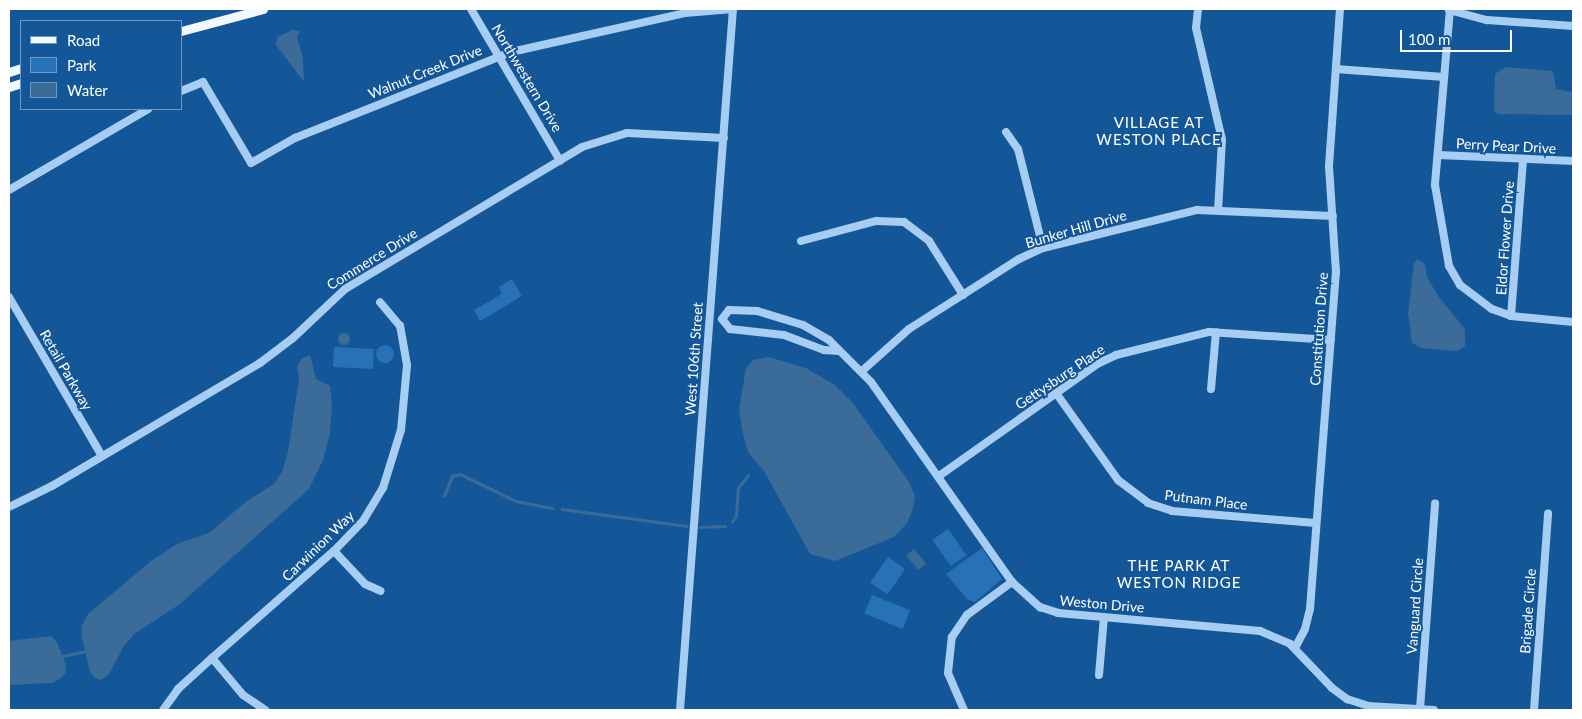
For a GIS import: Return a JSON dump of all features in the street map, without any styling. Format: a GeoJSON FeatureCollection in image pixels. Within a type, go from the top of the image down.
{"type":"FeatureCollection","features":[{"type":"Feature","properties":{"kind":"main road"},"geometry":{"type":"LineString","coordinates":[[182,31],[263,9]]}},
{"type":"Feature","properties":{"kind":"street","name":"Northwestern Drive"},"geometry":{"type":"LineString","coordinates":[[471,9],[560,161]]}},
{"type":"Feature","properties":{"kind":"street","name":"Walnut Creek Drive"},"geometry":{"type":"LineString","coordinates":[[182,91],[203,82],[251,163],[295,138],[500,56],[684,13],[733,9]]}},
{"type":"Feature","properties":{"kind":"street","name":"West 106th Street"},"geometry":{"type":"LineString","coordinates":[[680,710],[733,9]]}},
{"type":"Feature","properties":{"kind":"street"},"geometry":{"type":"LineString","coordinates":[[1198,9],[1196,28],[1222,140],[1218,211]]}},
{"type":"Feature","properties":{"kind":"street","name":"Constitution Drive"},"geometry":{"type":"LineString","coordinates":[[1295,648],[1308,616],[1337,255],[1329,166],[1340,9]]}},
{"type":"Feature","properties":{"kind":"street"},"geometry":{"type":"LineString","coordinates":[[1573,26],[1486,20],[1449,9],[1436,197],[1449,266],[1460,285],[1476,300],[1512,316],[1573,322]]}},
{"type":"Feature","properties":{"kind":"street"},"geometry":{"type":"LineString","coordinates":[[1336,69],[1444,77]]}},
{"type":"Feature","properties":{"kind":"street"},"geometry":{"type":"LineString","coordinates":[[9,190],[146,110]]}},
{"type":"Feature","properties":{"kind":"street","name":"Commerce Drive"},"geometry":{"type":"LineString","coordinates":[[9,507],[102,456],[270,356],[350,285],[591,143],[622,133],[650,132],[724,138]]}},
{"type":"Feature","properties":{"kind":"street"},"geometry":{"type":"LineString","coordinates":[[1006,132],[1018,149],[1043,248]]}},
{"type":"Feature","properties":{"kind":"street","name":"Perry Pear Drive"},"geometry":{"type":"LineString","coordinates":[[1438,154],[1523,161],[1573,161]]}},
{"type":"Feature","properties":{"kind":"street","name":"Eldor Flower Drive"},"geometry":{"type":"LineString","coordinates":[[1512,316],[1523,161]]}},
{"type":"Feature","properties":{"kind":"street","name":"Bunker Hill Drive"},"geometry":{"type":"LineString","coordinates":[[862,371],[900,336],[1019,259],[1043,248],[1189,212],[1218,211],[1300,217],[1333,216]]}},
{"type":"Feature","properties":{"kind":"street"},"geometry":{"type":"LineString","coordinates":[[801,241],[876,221],[904,222],[929,241],[963,294]]}},
{"type":"Feature","properties":{"kind":"street","name":"Retail Parkway"},"geometry":{"type":"LineString","coordinates":[[9,297],[102,456]]}},
{"type":"Feature","properties":{"kind":"street","name":"Carwinion Way"},"geometry":{"type":"LineString","coordinates":[[163,710],[178,689],[334,551],[363,521],[376,500],[394,461],[401,430],[406,349],[400,326],[380,302]]}},
{"type":"Feature","properties":{"kind":"street","name":"Weston Drive"},"geometry":{"type":"LineString","coordinates":[[722,319],[729,310],[757,311],[784,317],[817,332],[862,371],[939,476],[1012,582],[1029,600],[1044,609],[1104,617],[1254,630],[1276,637],[1295,648],[1337,693],[1368,708],[1434,710]]}},
{"type":"Feature","properties":{"kind":"street","name":"Weston Drive"},"geometry":{"type":"LineString","coordinates":[[709,318],[722,319],[730,329],[784,335],[824,350],[839,351]]}},
{"type":"Feature","properties":{"kind":"street"},"geometry":{"type":"LineString","coordinates":[[1211,389],[1216,332]]}},
{"type":"Feature","properties":{"kind":"street","name":"Gettysburg Place"},"geometry":{"type":"LineString","coordinates":[[939,476],[1110,357],[1184,336],[1216,332],[1331,340]]}},
{"type":"Feature","properties":{"kind":"street","name":"Putnam Place"},"geometry":{"type":"LineString","coordinates":[[1056,393],[1118,480],[1148,503],[1172,511],[1316,523]]}},
{"type":"Feature","properties":{"kind":"street","name":"Vanguard Circle"},"geometry":{"type":"LineString","coordinates":[[1420,709],[1435,504]]}},
{"type":"Feature","properties":{"kind":"street","name":"Brigade Circle"},"geometry":{"type":"LineString","coordinates":[[1534,710],[1548,513]]}},
{"type":"Feature","properties":{"kind":"street"},"geometry":{"type":"LineString","coordinates":[[334,551],[365,584],[381,591]]}},
{"type":"Feature","properties":{"kind":"street"},"geometry":{"type":"LineString","coordinates":[[964,710],[948,673],[952,637],[967,615],[1012,582]]}},
{"type":"Feature","properties":{"kind":"street"},"geometry":{"type":"LineString","coordinates":[[1099,675],[1104,617]]}},
{"type":"Feature","properties":{"kind":"street"},"geometry":{"type":"LineString","coordinates":[[212,658],[243,695],[265,710]]}},
{"type":"Feature","properties":{"kind":"green space"},"geometry":{"type":"Polygon","coordinates":[[[512,279],[522,296],[480,321],[474,310],[502,294],[499,287],[512,279]]]}},
{"type":"Feature","properties":{"kind":"green space"},"geometry":{"type":"Polygon","coordinates":[[[385,345],[391,348],[394,354],[391,360],[385,363],[379,360],[376,354],[379,348],[385,345]]]}},
{"type":"Feature","properties":{"kind":"green space"},"geometry":{"type":"Polygon","coordinates":[[[334,347],[374,349],[373,369],[333,367],[334,347]]]}},
{"type":"Feature","properties":{"kind":"green space"},"geometry":{"type":"Polygon","coordinates":[[[948,529],[966,555],[951,566],[932,540],[948,529]]]}},
{"type":"Feature","properties":{"kind":"green space"},"geometry":{"type":"Polygon","coordinates":[[[982,548],[1002,579],[975,602],[967,599],[946,574],[982,548]]]}},
{"type":"Feature","properties":{"kind":"green space"},"geometry":{"type":"Polygon","coordinates":[[[888,557],[905,569],[887,594],[870,582],[888,557]]]}},
{"type":"Feature","properties":{"kind":"green space"},"geometry":{"type":"Polygon","coordinates":[[[872,595],[910,610],[903,629],[865,614],[872,595]]]}},
{"type":"Feature","properties":{"kind":"water"},"geometry":{"type":"Polygon","coordinates":[[[293,30],[300,31],[297,37],[303,58],[304,82],[276,45],[277,37],[293,30]]]}},
{"type":"Feature","properties":{"kind":"water"},"geometry":{"type":"Polygon","coordinates":[[[1506,67],[1553,71],[1556,89],[1573,92],[1573,115],[1498,114],[1494,111],[1495,74],[1506,67]]]}},
{"type":"Feature","properties":{"kind":"water"},"geometry":{"type":"Polygon","coordinates":[[[1417,259],[1425,264],[1427,277],[1438,296],[1465,329],[1465,346],[1457,351],[1421,348],[1412,343],[1408,313],[1414,263],[1417,259]]]}},
{"type":"Feature","properties":{"kind":"water"},"geometry":{"type":"Polygon","coordinates":[[[342,333],[346,333],[350,339],[346,345],[342,345],[338,341],[338,337],[342,333]]]}},
{"type":"Feature","properties":{"kind":"water"},"geometry":{"type":"Polygon","coordinates":[[[310,355],[316,379],[330,386],[332,405],[330,433],[323,460],[309,489],[180,604],[134,634],[124,646],[109,674],[101,680],[95,678],[90,672],[82,638],[81,627],[88,614],[151,561],[177,544],[209,533],[247,501],[274,484],[282,472],[288,452],[299,379],[297,366],[301,359],[310,355]]]}},
{"type":"Feature","properties":{"kind":"water"},"geometry":{"type":"Polygon","coordinates":[[[768,357],[806,368],[835,385],[853,403],[909,482],[915,496],[913,509],[907,523],[894,537],[835,561],[810,554],[764,471],[748,452],[743,434],[739,410],[746,368],[753,360],[768,357]]]}},
{"type":"Feature","properties":{"kind":"water"},"geometry":{"type":"Polygon","coordinates":[[[914,549],[926,564],[918,570],[906,555],[914,549]]]}},
{"type":"Feature","properties":{"kind":"water"},"geometry":{"type":"Polygon","coordinates":[[[51,636],[57,642],[65,663],[66,672],[60,679],[52,683],[9,685],[9,641],[51,636]]]}},
{"type":"Feature","properties":{"kind":"waterway"},"geometry":{"type":"LineString","coordinates":[[444,496],[452,476],[460,474],[516,501],[552,508]]}},
{"type":"Feature","properties":{"kind":"waterway"},"geometry":{"type":"LineString","coordinates":[[732,522],[736,516],[738,488],[748,475]]}},
{"type":"Feature","properties":{"kind":"waterway"},"geometry":{"type":"LineString","coordinates":[[562,509],[687,526]]}},
{"type":"Feature","properties":{"kind":"waterway"},"geometry":{"type":"LineString","coordinates":[[700,527],[725,526]]}},
{"type":"Feature","properties":{"kind":"waterway"},"geometry":{"type":"LineString","coordinates":[[62,656],[86,651]]}},
{"type":"Feature","properties":{"kind":"district","name":"VILLAGE AT WESTON PLACE"},"geometry":{"type":"Point","coordinates":[1159,130]}},
{"type":"Feature","properties":{"kind":"district","name":"THE PARK AT WESTON RIDGE"},"geometry":{"type":"Point","coordinates":[1179,574]}}]}
